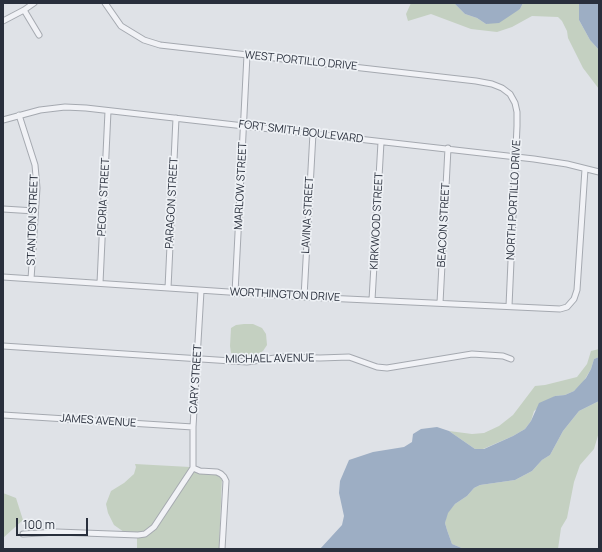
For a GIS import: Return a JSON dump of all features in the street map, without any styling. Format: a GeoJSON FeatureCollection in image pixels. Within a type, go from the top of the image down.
{"type":"FeatureCollection","features":[{"type":"Feature","properties":{"kind":"street"},"geometry":{"type":"LineString","coordinates":[[3,21],[34,3]]}},
{"type":"Feature","properties":{"kind":"street","name":"WEST PORTILLO DRIVE"},"geometry":{"type":"LineString","coordinates":[[105,3],[121,26],[144,40],[160,45],[476,81],[492,84],[502,88],[510,94]]}},
{"type":"Feature","properties":{"kind":"street"},"geometry":{"type":"LineString","coordinates":[[24,10],[39,35]]}},
{"type":"Feature","properties":{"kind":"street","name":"MARLOW STREET"},"geometry":{"type":"LineString","coordinates":[[235,292],[245,126],[247,55]]}},
{"type":"Feature","properties":{"kind":"street","name":"NORTH PORTILLO DRIVE"},"geometry":{"type":"LineString","coordinates":[[509,306],[517,112],[515,103],[510,94]]}},
{"type":"Feature","properties":{"kind":"street","name":"FORT SMITH BOULEVARD"},"geometry":{"type":"LineString","coordinates":[[3,120],[40,110],[64,107],[86,108],[516,156],[567,164],[599,172]]}},
{"type":"Feature","properties":{"kind":"street","name":"PEORIA STREET"},"geometry":{"type":"LineString","coordinates":[[100,284],[108,111]]}},
{"type":"Feature","properties":{"kind":"street","name":"STANTON STREET"},"geometry":{"type":"LineString","coordinates":[[20,115],[35,165],[37,188],[31,279]]}},
{"type":"Feature","properties":{"kind":"street","name":"PARAGON STREET"},"geometry":{"type":"LineString","coordinates":[[168,288],[176,118]]}},
{"type":"Feature","properties":{"kind":"street","name":"LAVINA STREET"},"geometry":{"type":"LineString","coordinates":[[304,297],[313,133]]}},
{"type":"Feature","properties":{"kind":"street","name":"KIRKWOOD STREET"},"geometry":{"type":"LineString","coordinates":[[372,300],[381,142]]}},
{"type":"Feature","properties":{"kind":"street","name":"BEACON STREET"},"geometry":{"type":"LineString","coordinates":[[440,303],[448,148]]}},
{"type":"Feature","properties":{"kind":"street","name":"WORTHINGTON DRIVE"},"geometry":{"type":"LineString","coordinates":[[3,277],[304,297],[560,309],[567,306],[574,299],[577,290],[586,169]]}},
{"type":"Feature","properties":{"kind":"street"},"geometry":{"type":"LineString","coordinates":[[3,209],[35,211]]}},
{"type":"Feature","properties":{"kind":"street","name":"CARY STREET"},"geometry":{"type":"LineString","coordinates":[[192,468],[201,290]]}},
{"type":"Feature","properties":{"kind":"street","name":"MICHAEL AVENUE"},"geometry":{"type":"LineString","coordinates":[[3,346],[247,362],[282,357],[349,357],[377,367],[387,368],[472,354],[503,356],[511,359]]}},
{"type":"Feature","properties":{"kind":"street","name":"JAMES AVENUE"},"geometry":{"type":"LineString","coordinates":[[3,414],[193,427]]}},
{"type":"Feature","properties":{"kind":"street"},"geometry":{"type":"LineString","coordinates":[[23,534],[57,532],[145,534],[154,527],[192,468],[200,471],[217,472],[224,477],[226,481],[222,549]]}},
{"type":"Feature","properties":{"kind":"green space"},"geometry":{"type":"Polygon","coordinates":[[[411,3],[454,3],[465,14],[477,18],[486,24],[520,9],[523,3],[579,3],[579,20],[590,40],[599,50],[599,89],[583,68],[568,38],[567,31],[562,21],[558,17],[532,16],[512,27],[497,32],[471,29],[431,14],[408,21],[406,14],[411,3]]]}},
{"type":"Feature","properties":{"kind":"green space"},"geometry":{"type":"Polygon","coordinates":[[[253,324],[262,328],[266,334],[267,345],[263,351],[254,356],[231,353],[231,328],[236,325],[253,324]]]}},
{"type":"Feature","properties":{"kind":"green space"},"geometry":{"type":"Polygon","coordinates":[[[599,349],[599,357],[594,359],[591,369],[582,384],[574,391],[565,395],[555,396],[534,411],[531,421],[525,429],[513,436],[483,449],[475,449],[449,431],[472,434],[484,433],[499,426],[513,415],[535,386],[577,377],[587,364],[591,351],[599,349]]]}},
{"type":"Feature","properties":{"kind":"green space"},"geometry":{"type":"Polygon","coordinates":[[[599,401],[599,432],[594,449],[580,465],[574,482],[567,518],[561,528],[558,549],[464,549],[452,544],[445,523],[447,513],[455,504],[467,496],[474,488],[480,485],[515,480],[532,471],[542,460],[550,455],[563,431],[579,411],[599,401]]]}},
{"type":"Feature","properties":{"kind":"green space"},"geometry":{"type":"Polygon","coordinates":[[[135,464],[190,467],[152,526],[147,530],[137,533],[124,532],[114,525],[108,513],[106,504],[111,491],[124,483],[134,474],[136,467],[135,464]]]}},
{"type":"Feature","properties":{"kind":"green space"},"geometry":{"type":"Polygon","coordinates":[[[194,471],[216,474],[222,478],[219,549],[137,549],[137,538],[150,534],[157,528],[194,471]]]}},
{"type":"Feature","properties":{"kind":"green space"},"geometry":{"type":"Polygon","coordinates":[[[3,493],[16,498],[23,520],[3,538],[3,493]]]}},
{"type":"Feature","properties":{"kind":"water"},"geometry":{"type":"Polygon","coordinates":[[[454,3],[523,3],[520,9],[499,23],[486,24],[477,18],[465,14],[454,3]]]}},
{"type":"Feature","properties":{"kind":"water"},"geometry":{"type":"Polygon","coordinates":[[[579,3],[599,3],[599,50],[590,40],[579,20],[579,3]]]}},
{"type":"Feature","properties":{"kind":"water"},"geometry":{"type":"Polygon","coordinates":[[[599,357],[599,401],[579,411],[563,431],[550,455],[542,460],[532,471],[515,480],[480,485],[474,488],[467,496],[455,504],[448,513],[445,523],[452,544],[464,549],[320,549],[342,525],[344,516],[339,493],[340,481],[349,460],[373,452],[404,447],[412,442],[413,434],[421,429],[437,427],[449,431],[475,449],[484,449],[525,429],[531,421],[539,403],[555,396],[565,395],[574,391],[586,378],[594,359],[599,357]]]}}]}
